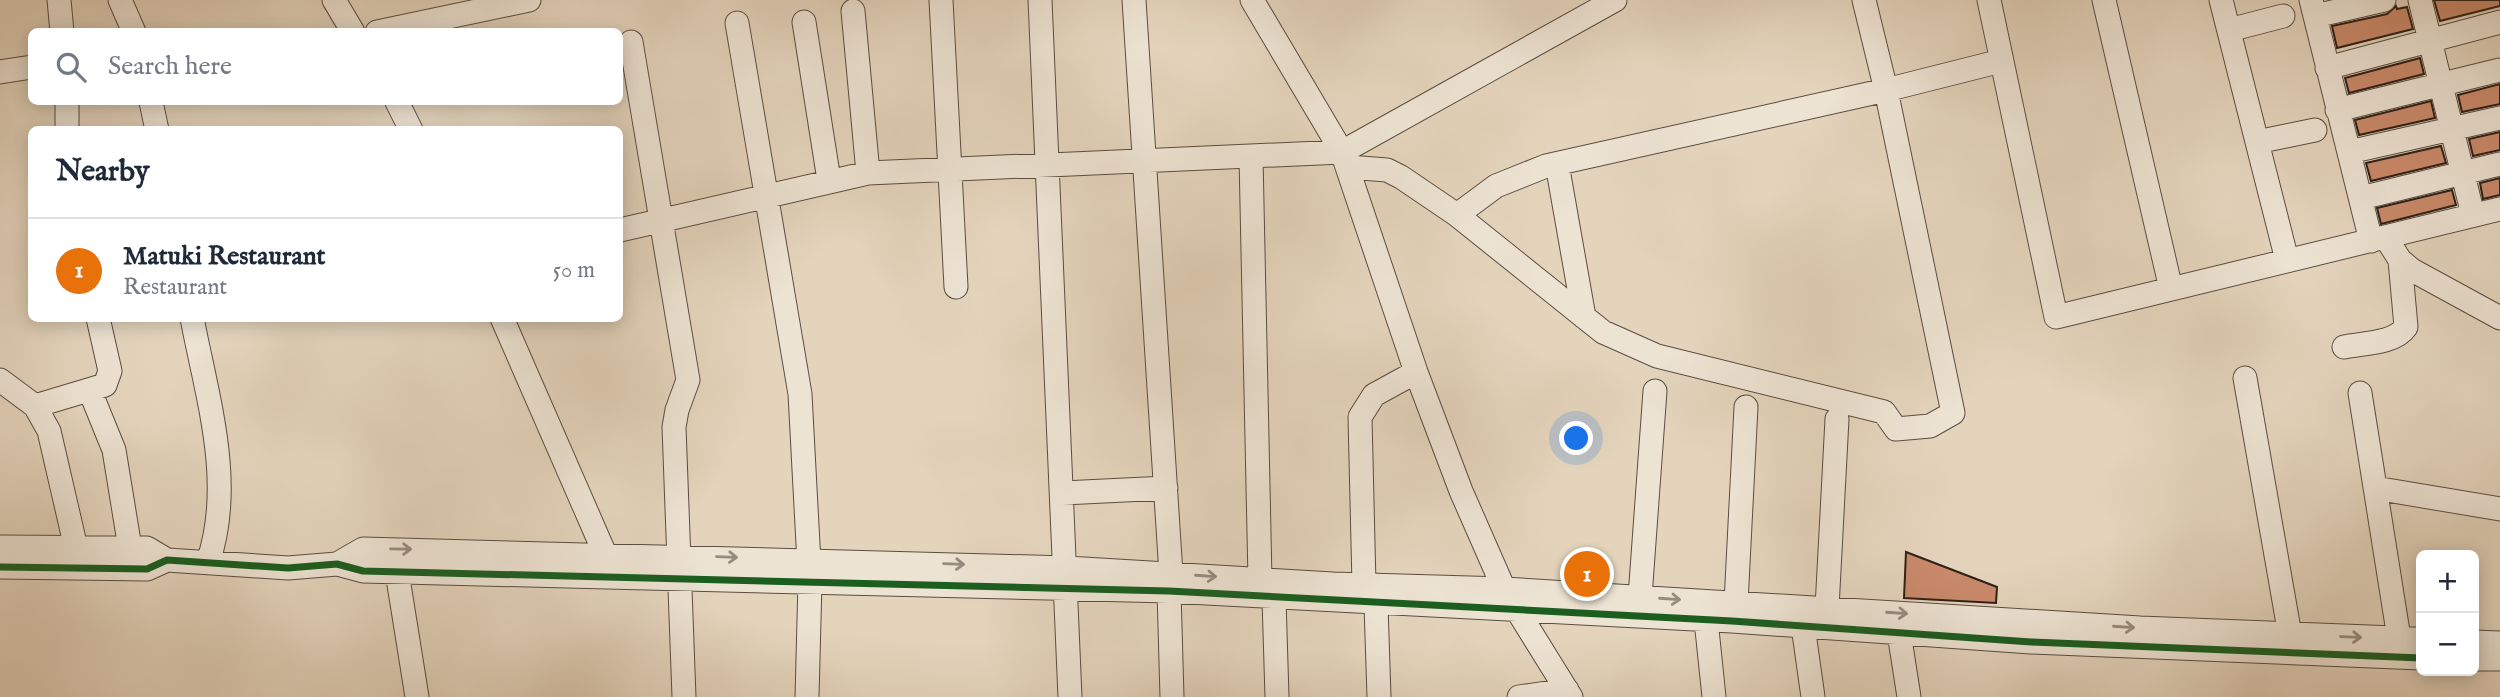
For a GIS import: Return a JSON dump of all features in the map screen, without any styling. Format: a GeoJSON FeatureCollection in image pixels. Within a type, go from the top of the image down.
{"type":"FeatureCollection","features":[{"type":"Feature","properties":{"kind":"street"},"geometry":{"type":"LineString","coordinates":[[59,0],[62,28]]}},
{"type":"Feature","properties":{"kind":"street"},"geometry":{"type":"LineString","coordinates":[[120,0],[132,28]]}},
{"type":"Feature","properties":{"kind":"street"},"geometry":{"type":"LineString","coordinates":[[334,0],[351,28]]}},
{"type":"Feature","properties":{"kind":"street"},"geometry":{"type":"LineString","coordinates":[[396,28],[528,0]]}},
{"type":"Feature","properties":{"kind":"street"},"geometry":{"type":"LineString","coordinates":[[941,0],[956,287]]}},
{"type":"Feature","properties":{"kind":"street"},"geometry":{"type":"LineString","coordinates":[[1040,0],[1045,163],[1067,578],[1070,697]]}},
{"type":"Feature","properties":{"kind":"street"},"geometry":{"type":"LineString","coordinates":[[1134,0],[1166,488],[1172,697]]}},
{"type":"Feature","properties":{"kind":"street"},"geometry":{"type":"LineString","coordinates":[[1252,0],[1345,160],[1416,372],[1461,491],[1504,589],[1569,693],[1519,697]]}},
{"type":"Feature","properties":{"kind":"street"},"geometry":{"type":"LineString","coordinates":[[1345,160],[1615,0]]}},
{"type":"Feature","properties":{"kind":"street"},"geometry":{"type":"LineString","coordinates":[[623,229],[662,218],[868,173],[1045,163],[1251,157],[1345,160],[1394,173],[1457,215],[1603,332],[1657,356],[1884,412],[1896,429],[1930,426],[1953,413],[1886,90],[1864,0]]}},
{"type":"Feature","properties":{"kind":"street"},"geometry":{"type":"LineString","coordinates":[[1989,0],[2056,317],[2500,209]]}},
{"type":"Feature","properties":{"kind":"street"},"geometry":{"type":"LineString","coordinates":[[2104,0],[2171,289]]}},
{"type":"Feature","properties":{"kind":"street"},"geometry":{"type":"LineString","coordinates":[[2221,0],[2287,260]]}},
{"type":"Feature","properties":{"kind":"street"},"geometry":{"type":"LineString","coordinates":[[2384,0],[2313,8],[2361,198],[2378,240],[2400,260],[2435,284],[2500,318]]}},
{"type":"Feature","properties":{"kind":"street"},"geometry":{"type":"LineString","coordinates":[[2420,0],[2473,215]]}},
{"type":"Feature","properties":{"kind":"street"},"geometry":{"type":"LineString","coordinates":[[853,11],[868,173]]}},
{"type":"Feature","properties":{"kind":"street"},"geometry":{"type":"LineString","coordinates":[[2228,30],[2283,16]]}},
{"type":"Feature","properties":{"kind":"street"},"geometry":{"type":"LineString","coordinates":[[804,22],[829,180]]}},
{"type":"Feature","properties":{"kind":"street"},"geometry":{"type":"LineString","coordinates":[[2326,68],[2500,22]]}},
{"type":"Feature","properties":{"kind":"street"},"geometry":{"type":"LineString","coordinates":[[737,23],[800,394],[809,571],[807,697]]}},
{"type":"Feature","properties":{"kind":"street"},"geometry":{"type":"LineString","coordinates":[[631,42],[688,380],[674,427],[681,555],[684,697]]}},
{"type":"Feature","properties":{"kind":"street"},"geometry":{"type":"LineString","coordinates":[[1457,215],[1496,186],[1557,164],[1886,90],[2001,61]]}},
{"type":"Feature","properties":{"kind":"street"},"geometry":{"type":"LineString","coordinates":[[0,72],[28,68]]}},
{"type":"Feature","properties":{"kind":"street"},"geometry":{"type":"LineString","coordinates":[[2337,110],[2500,70]]}},
{"type":"Feature","properties":{"kind":"street"},"geometry":{"type":"LineString","coordinates":[[67,105],[67,126]]}},
{"type":"Feature","properties":{"kind":"street"},"geometry":{"type":"LineString","coordinates":[[152,105],[156,126]]}},
{"type":"Feature","properties":{"kind":"street"},"geometry":{"type":"LineString","coordinates":[[398,105],[409,126]]}},
{"type":"Feature","properties":{"kind":"street"},"geometry":{"type":"LineString","coordinates":[[2349,152],[2500,118]]}},
{"type":"Feature","properties":{"kind":"street"},"geometry":{"type":"LineString","coordinates":[[2257,142],[2315,130]]}},
{"type":"Feature","properties":{"kind":"street"},"geometry":{"type":"LineString","coordinates":[[1251,157],[1260,580]]}},
{"type":"Feature","properties":{"kind":"street"},"geometry":{"type":"LineString","coordinates":[[1557,164],[1584,317]]}},
{"type":"Feature","properties":{"kind":"street"},"geometry":{"type":"LineString","coordinates":[[2361,198],[2500,164]]}},
{"type":"Feature","properties":{"kind":"street"},"geometry":{"type":"LineString","coordinates":[[2344,346],[2392,339],[2401,335],[2406,327],[2400,260]]}},
{"type":"Feature","properties":{"kind":"street"},"geometry":{"type":"LineString","coordinates":[[35,406],[105,385],[110,377],[99,322]]}},
{"type":"Feature","properties":{"kind":"street"},"geometry":{"type":"LineString","coordinates":[[193,322],[219,475],[217,527],[208,562]]}},
{"type":"Feature","properties":{"kind":"street"},"geometry":{"type":"LineString","coordinates":[[504,322],[605,554]]}},
{"type":"Feature","properties":{"kind":"street"},"geometry":{"type":"LineString","coordinates":[[1379,697],[1360,417],[1374,395],[1416,372]]}},
{"type":"Feature","properties":{"kind":"street"},"geometry":{"type":"LineString","coordinates":[[2245,378],[2290,635]]}},
{"type":"Feature","properties":{"kind":"street"},"geometry":{"type":"LineString","coordinates":[[0,380],[35,406],[49,431],[76,548]]}},
{"type":"Feature","properties":{"kind":"street"},"geometry":{"type":"LineString","coordinates":[[90,391],[114,450],[130,548]]}},
{"type":"Feature","properties":{"kind":"street"},"geometry":{"type":"LineString","coordinates":[[1640,597],[1655,391]]}},
{"type":"Feature","properties":{"kind":"street"},"geometry":{"type":"LineString","coordinates":[[1170,583],[1274,599],[1504,589],[2290,635],[2410,639],[2375,488],[2360,393]]}},
{"type":"Feature","properties":{"kind":"street"},"geometry":{"type":"LineString","coordinates":[[1736,603],[1746,407]]}},
{"type":"Feature","properties":{"kind":"street"},"geometry":{"type":"LineString","coordinates":[[1827,608],[1837,419]]}},
{"type":"Feature","properties":{"kind":"street"},"geometry":{"type":"LineString","coordinates":[[1063,494],[1166,488]]}},
{"type":"Feature","properties":{"kind":"street"},"geometry":{"type":"LineString","coordinates":[[2375,488],[2500,509]]}},
{"type":"Feature","properties":{"kind":"street"},"geometry":{"type":"LineString","coordinates":[[0,547],[147,548],[167,560]]}},
{"type":"Feature","properties":{"kind":"street"},"geometry":{"type":"LineString","coordinates":[[338,564],[363,549],[681,555],[809,571]]}},
{"type":"Feature","properties":{"kind":"street"},"geometry":{"type":"LineString","coordinates":[[0,567],[147,569],[167,560],[288,568],[338,564],[363,571],[681,579],[809,571],[1170,583],[1260,580],[1370,595],[1518,610],[2119,646],[2416,658]]}},
{"type":"Feature","properties":{"kind":"street"},"geometry":{"type":"LineString","coordinates":[[397,572],[417,697]]}},
{"type":"Feature","properties":{"kind":"street"},"geometry":{"type":"LineString","coordinates":[[1274,599],[1277,697]]}},
{"type":"Feature","properties":{"kind":"street"},"geometry":{"type":"LineString","coordinates":[[1706,620],[1714,697]]}},
{"type":"Feature","properties":{"kind":"street"},"geometry":{"type":"LineString","coordinates":[[1803,626],[1813,697]]}},
{"type":"Feature","properties":{"kind":"street"},"geometry":{"type":"LineString","coordinates":[[1899,633],[1909,697]]}},
{"type":"Feature","properties":{"kind":"street"},"geometry":{"type":"LineString","coordinates":[[2479,642],[2500,643]]}},
{"type":"Feature","properties":{"kind":"street"},"geometry":{"type":"LineString","coordinates":[[2479,659],[2500,659]]}},
{"type":"Feature","properties":{"kind":"building"},"geometry":{"type":"Polygon","coordinates":[[[2434,0],[2500,0],[2500,6],[2440,21],[2434,0]]]}},
{"type":"Feature","properties":{"kind":"building"},"geometry":{"type":"Polygon","coordinates":[[[2396,6],[2397,9],[2407,7],[2413,29],[2337,48],[2332,26],[2387,14],[2396,6]]]}},
{"type":"Feature","properties":{"kind":"building"},"geometry":{"type":"Polygon","coordinates":[[[2420,58],[2424,74],[2349,93],[2345,78],[2420,58]]]}},
{"type":"Feature","properties":{"kind":"building"},"geometry":{"type":"Polygon","coordinates":[[[2500,84],[2500,104],[2462,112],[2458,95],[2500,84]]]}},
{"type":"Feature","properties":{"kind":"building"},"geometry":{"type":"Polygon","coordinates":[[[2431,101],[2435,118],[2359,135],[2355,120],[2431,101]]]}},
{"type":"Feature","properties":{"kind":"building"},"geometry":{"type":"Polygon","coordinates":[[[2500,132],[2500,150],[2473,156],[2469,139],[2500,132]]]}},
{"type":"Feature","properties":{"kind":"building"},"geometry":{"type":"Polygon","coordinates":[[[2441,146],[2446,163],[2371,181],[2366,163],[2441,146]]]}},
{"type":"Feature","properties":{"kind":"building"},"geometry":{"type":"Polygon","coordinates":[[[2500,178],[2500,195],[2483,199],[2480,183],[2500,178]]]}},
{"type":"Feature","properties":{"kind":"building"},"geometry":{"type":"Polygon","coordinates":[[[2452,190],[2456,205],[2381,224],[2377,208],[2452,190]]]}},
{"type":"Feature","properties":{"kind":"building"},"geometry":{"type":"Polygon","coordinates":[[[1906,552],[1997,587],[1996,603],[1904,598],[1906,552]]]}},
{"type":"Feature","properties":{"kind":"cycle path"},"geometry":{"type":"LineString","coordinates":[[0,567],[147,569],[167,560],[288,568],[337,564],[363,571],[1169,591],[1732,621],[2031,642],[2416,658]]}},
{"type":"Feature","properties":{"kind":"place","name":"Matuki Restaurant"},"geometry":{"type":"Point","coordinates":[1587,574]}}]}
